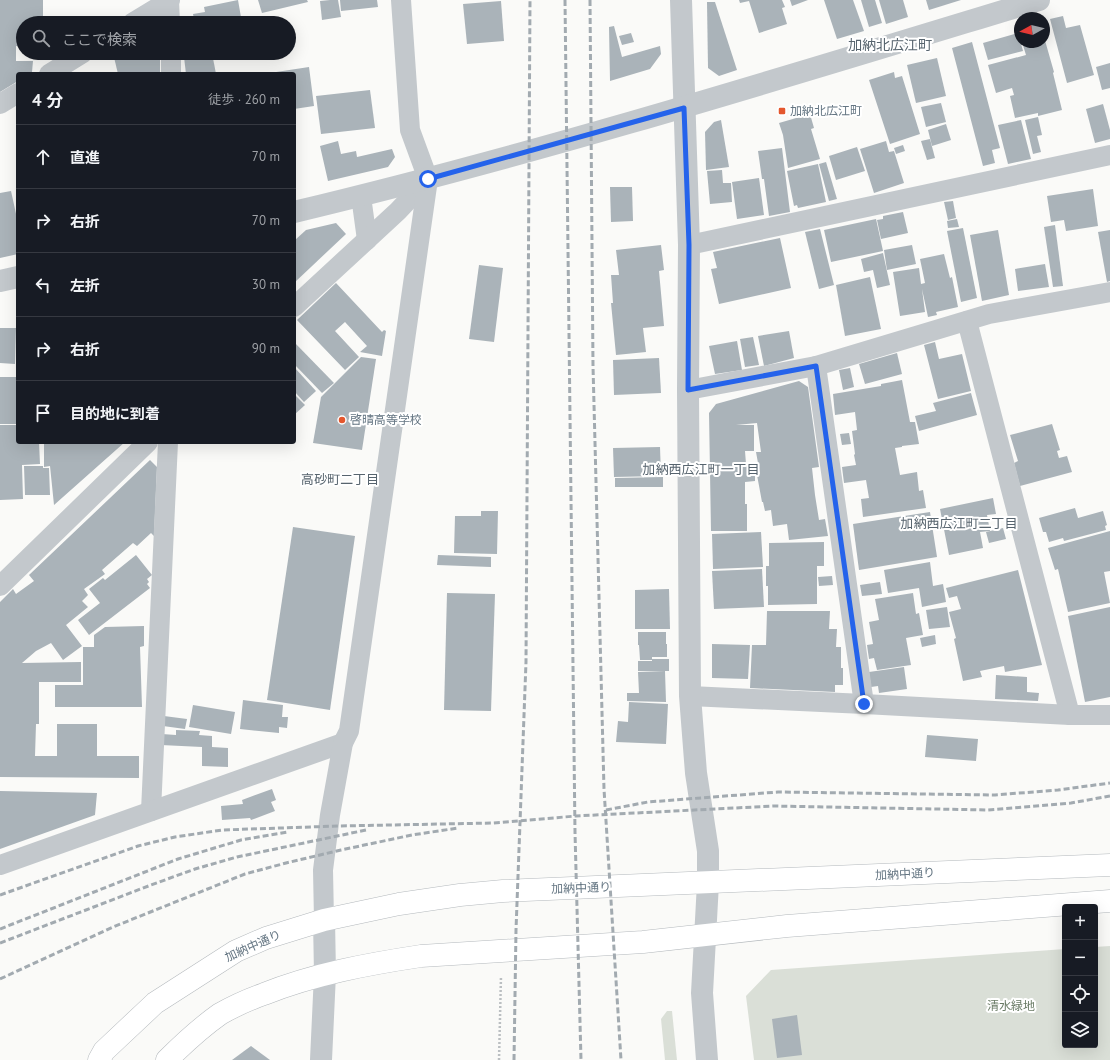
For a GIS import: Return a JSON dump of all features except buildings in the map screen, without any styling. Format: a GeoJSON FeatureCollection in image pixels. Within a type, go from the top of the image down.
{"type":"FeatureCollection","features":[{"type":"Feature","properties":{"kind":"highway","name":"加納中通り"},"geometry":{"type":"LineString","coordinates":[[99,1060],[104,1051],[155,1003],[236,951],[266,938],[324,920],[399,904],[460,895],[503,892],[1110,865]]}},
{"type":"Feature","properties":{"kind":"highway"},"geometry":{"type":"LineString","coordinates":[[168,1060],[180,1047],[220,1014],[265,993],[325,974],[421,956],[643,942],[787,926],[1110,901]]}},
{"type":"Feature","properties":{"kind":"street"},"geometry":{"type":"LineString","coordinates":[[144,16],[170,0]]}},
{"type":"Feature","properties":{"kind":"street"},"geometry":{"type":"LineString","coordinates":[[170,0],[170,16]]}},
{"type":"Feature","properties":{"kind":"street"},"geometry":{"type":"LineString","coordinates":[[321,1060],[325,974],[324,870],[330,816],[343,742],[349,731],[428,179],[410,130],[401,0]]}},
{"type":"Feature","properties":{"kind":"street"},"geometry":{"type":"LineString","coordinates":[[681,0],[689,245],[688,390],[690,696],[696,773],[708,851],[708,882],[702,993],[707,1060]]}},
{"type":"Feature","properties":{"kind":"street"},"geometry":{"type":"LineString","coordinates":[[296,212],[428,179],[684,108],[1039,0]]}},
{"type":"Feature","properties":{"kind":"street"},"geometry":{"type":"LineString","coordinates":[[52,72],[72,60]]}},
{"type":"Feature","properties":{"kind":"street"},"geometry":{"type":"LineString","coordinates":[[171,60],[171,72]]}},
{"type":"Feature","properties":{"kind":"street"},"geometry":{"type":"LineString","coordinates":[[0,104],[16,94]]}},
{"type":"Feature","properties":{"kind":"street"},"geometry":{"type":"LineString","coordinates":[[689,245],[1110,155]]}},
{"type":"Feature","properties":{"kind":"street"},"geometry":{"type":"LineString","coordinates":[[296,305],[398,211],[428,179]]}},
{"type":"Feature","properties":{"kind":"street"},"geometry":{"type":"LineString","coordinates":[[361,196],[367,240]]}},
{"type":"Feature","properties":{"kind":"street"},"geometry":{"type":"LineString","coordinates":[[0,281],[16,277]]}},
{"type":"Feature","properties":{"kind":"street"},"geometry":{"type":"LineString","coordinates":[[688,390],[816,366],[990,314],[1110,292]]}},
{"type":"Feature","properties":{"kind":"street"},"geometry":{"type":"LineString","coordinates":[[967,321],[1070,715]]}},
{"type":"Feature","properties":{"kind":"street"},"geometry":{"type":"LineString","coordinates":[[816,366],[864,704]]}},
{"type":"Feature","properties":{"kind":"street"},"geometry":{"type":"LineString","coordinates":[[0,586],[146,444]]}},
{"type":"Feature","properties":{"kind":"street"},"geometry":{"type":"LineString","coordinates":[[151,811],[168,444]]}},
{"type":"Feature","properties":{"kind":"street"},"geometry":{"type":"LineString","coordinates":[[690,696],[1070,715],[1110,715]]}},
{"type":"Feature","properties":{"kind":"street"},"geometry":{"type":"LineString","coordinates":[[0,865],[343,742]]}},
{"type":"Feature","properties":{"kind":"path"},"geometry":{"type":"LineString","coordinates":[[499,1060],[501,975]]}},
{"type":"Feature","properties":{"kind":"green space","name":"清水緑地"},"geometry":{"type":"Polygon","coordinates":[[[1110,946],[1110,1060],[754,1060],[746,996],[771,970],[1062,949],[1062,1048],[1098,1048],[1098,947],[1110,946]]]}},
{"type":"Feature","properties":{"kind":"green space"},"geometry":{"type":"Polygon","coordinates":[[[667,1011],[672,1011],[677,1060],[665,1060],[661,1019],[667,1011]]]}},
{"type":"Feature","properties":{"kind":"railway"},"geometry":{"type":"LineString","coordinates":[[514,1060],[516,930],[526,662],[530,0]]}},
{"type":"Feature","properties":{"kind":"railway"},"geometry":{"type":"LineString","coordinates":[[565,0],[575,832],[581,1060]]}},
{"type":"Feature","properties":{"kind":"railway"},"geometry":{"type":"LineString","coordinates":[[590,0],[593,366],[604,789],[621,1060]]}},
{"type":"Feature","properties":{"kind":"railway"},"geometry":{"type":"LineString","coordinates":[[606,810],[648,802],[778,792],[995,795],[1058,790],[1110,783]]}},
{"type":"Feature","properties":{"kind":"railway"},"geometry":{"type":"LineString","coordinates":[[0,895],[138,846],[175,837],[222,830],[493,823],[576,816],[774,806],[988,810],[1071,803],[1110,796]]}},
{"type":"Feature","properties":{"kind":"railway"},"geometry":{"type":"LineString","coordinates":[[0,979],[113,927],[245,874],[341,850],[412,835],[458,828]]}},
{"type":"Feature","properties":{"kind":"railway"},"geometry":{"type":"LineString","coordinates":[[0,943],[195,869],[237,857],[366,830]]}},
{"type":"Feature","properties":{"kind":"railway"},"geometry":{"type":"LineString","coordinates":[[0,929],[178,859],[241,840],[288,832]]}},
{"type":"Feature","properties":{"kind":"place","name":"加納北広江町"},"geometry":{"type":"Point","coordinates":[782,111]}},
{"type":"Feature","properties":{"kind":"place","name":"啓晴高等学校"},"geometry":{"type":"Point","coordinates":[342,420]}},
{"type":"Feature","properties":{"kind":"district","name":"加納北広江町"},"geometry":{"type":"Point","coordinates":[890,45]}},
{"type":"Feature","properties":{"kind":"district","name":"加納西広江町一丁目"},"geometry":{"type":"Point","coordinates":[701,469]}},
{"type":"Feature","properties":{"kind":"district","name":"高砂町二丁目"},"geometry":{"type":"Point","coordinates":[340,479]}},
{"type":"Feature","properties":{"kind":"district","name":"加納西広江町二丁目"},"geometry":{"type":"Point","coordinates":[959,523]}},
{"type":"Feature","properties":{"kind":"route"},"geometry":{"type":"LineString","coordinates":[[428,179],[684,108],[689,245],[688,390],[816,366],[864,704]]}}]}
